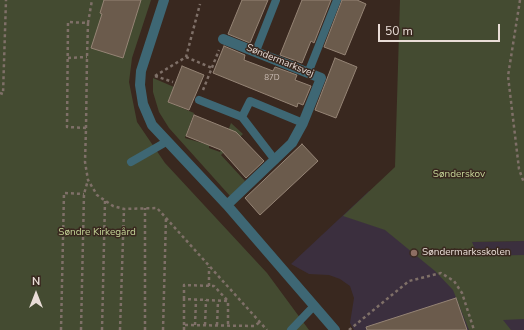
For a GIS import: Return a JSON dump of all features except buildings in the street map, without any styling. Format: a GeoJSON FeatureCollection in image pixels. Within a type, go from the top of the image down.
{"type":"FeatureCollection","features":[{"type":"Feature","properties":{"kind":"street"},"geometry":{"type":"LineString","coordinates":[[164,0],[141,71],[140,85],[143,104],[152,125],[166,142],[227,205],[334,330]]}},
{"type":"Feature","properties":{"kind":"street","name":"Søndermarksvej"},"geometry":{"type":"LineString","coordinates":[[223,39],[321,78],[303,123],[292,143],[227,205]]}},
{"type":"Feature","properties":{"kind":"lane"},"geometry":{"type":"LineString","coordinates":[[256,51],[276,0]]}},
{"type":"Feature","properties":{"kind":"lane"},"geometry":{"type":"LineString","coordinates":[[308,73],[337,0]]}},
{"type":"Feature","properties":{"kind":"lane"},"geometry":{"type":"LineString","coordinates":[[199,100],[242,118],[275,160]]}},
{"type":"Feature","properties":{"kind":"lane"},"geometry":{"type":"LineString","coordinates":[[242,118],[250,101],[303,123]]}},
{"type":"Feature","properties":{"kind":"lane"},"geometry":{"type":"LineString","coordinates":[[131,162],[166,142]]}},
{"type":"Feature","properties":{"kind":"lane"},"geometry":{"type":"LineString","coordinates":[[290,330],[314,307]]}},
{"type":"Feature","properties":{"kind":"path"},"geometry":{"type":"LineString","coordinates":[[0,93],[3,94],[6,0]]}},
{"type":"Feature","properties":{"kind":"path"},"geometry":{"type":"LineString","coordinates":[[92,0],[88,23],[87,57],[85,162],[88,180],[97,195],[105,202],[113,206],[124,209],[157,208],[267,330]]}},
{"type":"Feature","properties":{"kind":"path"},"geometry":{"type":"LineString","coordinates":[[520,0],[508,76],[519,169],[524,183]]}},
{"type":"Feature","properties":{"kind":"path"},"geometry":{"type":"LineString","coordinates":[[156,76],[186,57],[200,4]]}},
{"type":"Feature","properties":{"kind":"path"},"geometry":{"type":"LineString","coordinates":[[86,128],[67,127],[68,22],[88,23]]}},
{"type":"Feature","properties":{"kind":"path"},"geometry":{"type":"LineString","coordinates":[[199,100],[223,39]]}},
{"type":"Feature","properties":{"kind":"path"},"geometry":{"type":"LineString","coordinates":[[68,58],[87,57]]}},
{"type":"Feature","properties":{"kind":"path"},"geometry":{"type":"LineString","coordinates":[[186,57],[212,68]]}},
{"type":"Feature","properties":{"kind":"path"},"geometry":{"type":"LineString","coordinates":[[141,71],[173,82]]}},
{"type":"Feature","properties":{"kind":"path"},"geometry":{"type":"LineString","coordinates":[[81,330],[84,194],[88,180]]}},
{"type":"Feature","properties":{"kind":"path"},"geometry":{"type":"LineString","coordinates":[[61,330],[64,192],[84,194]]}},
{"type":"Feature","properties":{"kind":"path"},"geometry":{"type":"LineString","coordinates":[[102,330],[105,202]]}},
{"type":"Feature","properties":{"kind":"path"},"geometry":{"type":"LineString","coordinates":[[145,330],[146,208]]}},
{"type":"Feature","properties":{"kind":"path"},"geometry":{"type":"LineString","coordinates":[[120,330],[124,209]]}},
{"type":"Feature","properties":{"kind":"path"},"geometry":{"type":"LineString","coordinates":[[163,330],[166,217]]}},
{"type":"Feature","properties":{"kind":"path"},"geometry":{"type":"LineString","coordinates":[[209,266],[209,286]]}},
{"type":"Feature","properties":{"kind":"path"},"geometry":{"type":"LineString","coordinates":[[349,330],[410,281],[441,273],[454,281],[462,293],[474,330]]}},
{"type":"Feature","properties":{"kind":"path"},"geometry":{"type":"LineString","coordinates":[[184,330],[184,286],[214,286],[228,301],[228,326]]}},
{"type":"Feature","properties":{"kind":"path"},"geometry":{"type":"LineString","coordinates":[[184,299],[228,301]]}},
{"type":"Feature","properties":{"kind":"path"},"geometry":{"type":"LineString","coordinates":[[195,325],[196,300]]}},
{"type":"Feature","properties":{"kind":"path"},"geometry":{"type":"LineString","coordinates":[[205,326],[206,300]]}},
{"type":"Feature","properties":{"kind":"path"},"geometry":{"type":"LineString","coordinates":[[217,326],[218,301]]}},
{"type":"Feature","properties":{"kind":"path"},"geometry":{"type":"LineString","coordinates":[[184,325],[254,326],[260,322]]}},
{"type":"Feature","properties":{"kind":"shaded area","name":"Søndermarksskolen"},"geometry":{"type":"Polygon","coordinates":[[[369,191],[471,242],[524,241],[524,330],[354,330],[350,323],[354,298],[350,286],[340,279],[329,275],[309,274],[291,264],[369,191]]]}},
{"type":"Feature","properties":{"kind":"green space","name":"Søndre Kirkegård"},"geometry":{"type":"Polygon","coordinates":[[[0,0],[151,0],[132,58],[129,82],[137,122],[165,163],[267,273],[309,330],[0,330],[0,0]]]}},
{"type":"Feature","properties":{"kind":"green space","name":"Sønderskov"},"geometry":{"type":"Polygon","coordinates":[[[400,0],[524,0],[524,241],[472,242],[478,256],[524,255],[524,319],[503,320],[511,330],[469,330],[453,290],[435,271],[385,230],[343,216],[395,167],[400,0]]]}},
{"type":"Feature","properties":{"kind":"green space"},"geometry":{"type":"Polygon","coordinates":[[[153,78],[174,87],[168,102],[194,113],[185,138],[209,145],[209,148],[220,152],[231,123],[243,134],[221,155],[245,181],[230,196],[169,128],[159,112],[153,92],[153,78]]]}},
{"type":"Feature","properties":{"kind":"place","name":"Søndermarksskolen"},"geometry":{"type":"Point","coordinates":[414,253]}}]}
